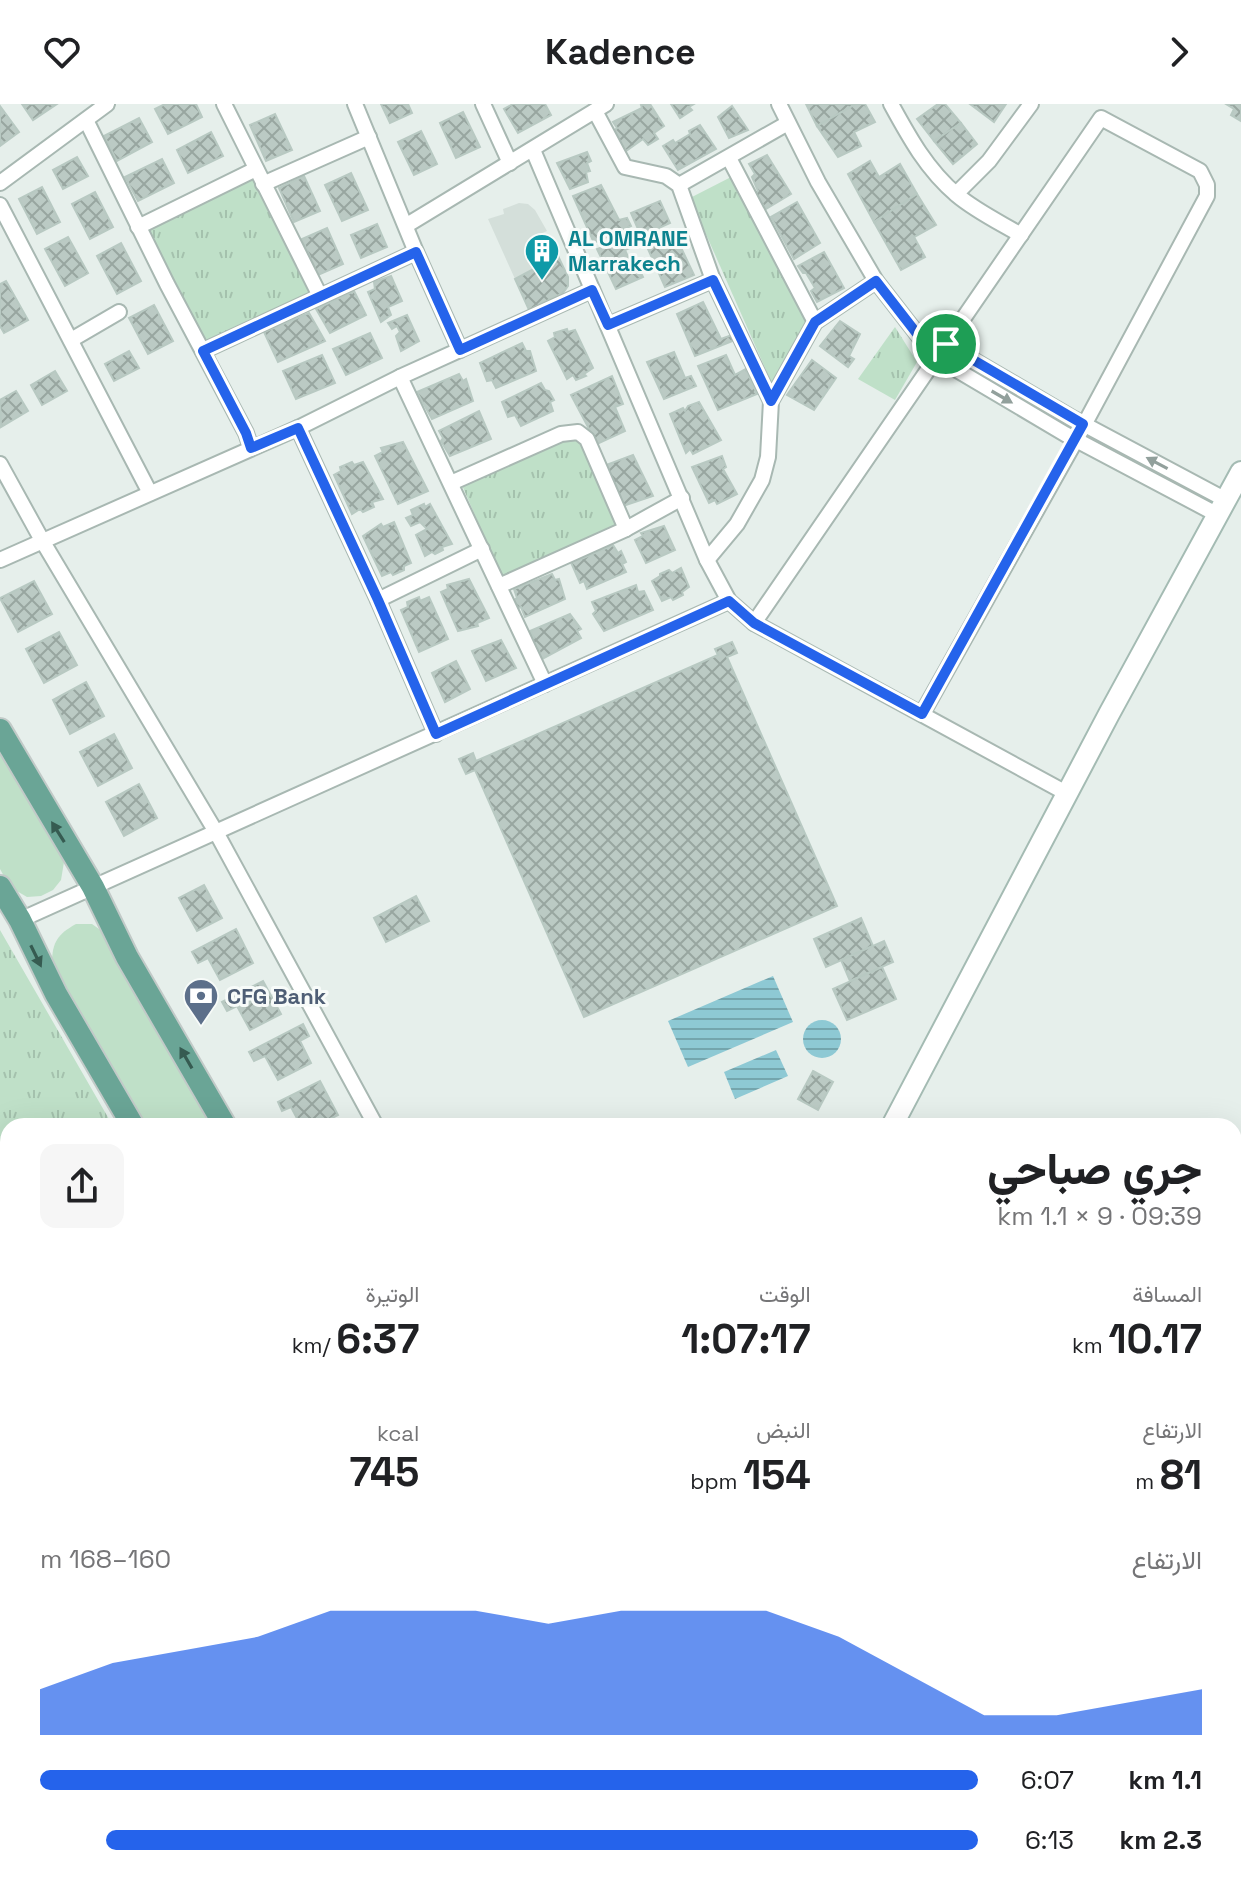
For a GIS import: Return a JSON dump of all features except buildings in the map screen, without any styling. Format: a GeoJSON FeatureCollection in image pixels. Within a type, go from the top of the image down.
{"type":"FeatureCollection","features":[{"type":"Feature","properties":{"kind":"main road"},"geometry":{"type":"LineString","coordinates":[[896,1118],[1241,472]]}},
{"type":"Feature","properties":{"kind":"main road"},"geometry":{"type":"LineString","coordinates":[[0,730],[93,887],[127,957],[220,1118]]}},
{"type":"Feature","properties":{"kind":"main road"},"geometry":{"type":"LineString","coordinates":[[0,887],[20,920],[56,994],[128,1118]]}},
{"type":"Feature","properties":{"kind":"street"},"geometry":{"type":"LineString","coordinates":[[0,183],[107,104]]}},
{"type":"Feature","properties":{"kind":"street"},"geometry":{"type":"LineString","coordinates":[[224,104],[320,296]]}},
{"type":"Feature","properties":{"kind":"street"},"geometry":{"type":"LineString","coordinates":[[355,104],[460,350]]}},
{"type":"Feature","properties":{"kind":"street"},"geometry":{"type":"LineString","coordinates":[[483,104],[510,163]]}},
{"type":"Feature","properties":{"kind":"street"},"geometry":{"type":"LineString","coordinates":[[779,104],[818,182],[876,281],[935,357],[1076,440],[1222,508]]}},
{"type":"Feature","properties":{"kind":"street"},"geometry":{"type":"LineString","coordinates":[[891,104],[917,151],[956,194],[1021,235]]}},
{"type":"Feature","properties":{"kind":"street"},"geometry":{"type":"LineString","coordinates":[[956,194],[989,161],[1031,104]]}},
{"type":"Feature","properties":{"kind":"street"},"geometry":{"type":"LineString","coordinates":[[407,225],[601,107],[625,167],[666,176],[679,185],[713,280],[771,401]]}},
{"type":"Feature","properties":{"kind":"street"},"geometry":{"type":"LineString","coordinates":[[754,623],[1101,118],[1200,171],[1207,185],[1207,196],[1076,440],[922,714]]}},
{"type":"Feature","properties":{"kind":"street"},"geometry":{"type":"LineString","coordinates":[[86,120],[251,448]]}},
{"type":"Feature","properties":{"kind":"street"},"geometry":{"type":"LineString","coordinates":[[679,185],[788,123]]}},
{"type":"Feature","properties":{"kind":"street"},"geometry":{"type":"LineString","coordinates":[[263,184],[369,137]]}},
{"type":"Feature","properties":{"kind":"street"},"geometry":{"type":"LineString","coordinates":[[533,150],[707,560],[729,601],[754,623],[1068,794]]}},
{"type":"Feature","properties":{"kind":"street"},"geometry":{"type":"LineString","coordinates":[[729,158],[815,322]]}},
{"type":"Feature","properties":{"kind":"street"},"geometry":{"type":"LineString","coordinates":[[138,227],[256,169]]}},
{"type":"Feature","properties":{"kind":"street"},"geometry":{"type":"LineString","coordinates":[[0,205],[150,493]]}},
{"type":"Feature","properties":{"kind":"street"},"geometry":{"type":"LineString","coordinates":[[203,351],[416,252]]}},
{"type":"Feature","properties":{"kind":"street"},"geometry":{"type":"LineString","coordinates":[[608,325],[713,280]]}},
{"type":"Feature","properties":{"kind":"street"},"geometry":{"type":"LineString","coordinates":[[707,560],[737,524],[762,480],[768,457],[771,401],[815,322],[876,281]]}},
{"type":"Feature","properties":{"kind":"street"},"geometry":{"type":"LineString","coordinates":[[0,560],[298,428],[400,377],[592,290]]}},
{"type":"Feature","properties":{"kind":"street"},"geometry":{"type":"LineString","coordinates":[[71,340],[119,312]]}},
{"type":"Feature","properties":{"kind":"street"},"geometry":{"type":"LineString","coordinates":[[946,344],[1222,508]]}},
{"type":"Feature","properties":{"kind":"street"},"geometry":{"type":"LineString","coordinates":[[400,377],[545,684]]}},
{"type":"Feature","properties":{"kind":"street"},"geometry":{"type":"LineString","coordinates":[[298,428],[436,734]]}},
{"type":"Feature","properties":{"kind":"street"},"geometry":{"type":"LineString","coordinates":[[451,483],[561,434],[578,432],[587,439],[626,529]]}},
{"type":"Feature","properties":{"kind":"street"},"geometry":{"type":"LineString","coordinates":[[0,464],[216,832],[372,1118]]}},
{"type":"Feature","properties":{"kind":"street"},"geometry":{"type":"LineString","coordinates":[[499,586],[626,529],[682,498]]}},
{"type":"Feature","properties":{"kind":"street"},"geometry":{"type":"LineString","coordinates":[[378,600],[482,549]]}},
{"type":"Feature","properties":{"kind":"street"},"geometry":{"type":"LineString","coordinates":[[20,920],[729,601]]}},
{"type":"Feature","properties":{"kind":"shaded area"},"geometry":{"type":"Polygon","coordinates":[[[519,203],[528,204],[535,210],[547,231],[533,237],[544,263],[515,279],[488,219],[504,214],[503,209],[519,203]]]}},
{"type":"Feature","properties":{"kind":"green space"},"geometry":{"type":"Polygon","coordinates":[[[252,176],[310,293],[205,345],[146,229],[252,176]]]}},
{"type":"Feature","properties":{"kind":"green space"},"geometry":{"type":"Polygon","coordinates":[[[733,176],[816,325],[777,395],[690,198],[733,176]]]}},
{"type":"Feature","properties":{"kind":"green space"},"geometry":{"type":"Polygon","coordinates":[[[895,327],[917,362],[895,400],[858,379],[895,327]]]}},
{"type":"Feature","properties":{"kind":"green space"},"geometry":{"type":"Polygon","coordinates":[[[578,434],[622,528],[503,580],[461,483],[578,434]]]}},
{"type":"Feature","properties":{"kind":"green space"},"geometry":{"type":"Polygon","coordinates":[[[0,748],[64,862],[61,880],[53,890],[41,896],[27,897],[10,887],[0,869],[0,748]]]}},
{"type":"Feature","properties":{"kind":"green space"},"geometry":{"type":"Polygon","coordinates":[[[76,924],[92,924],[106,934],[211,1118],[141,1118],[52,963],[57,939],[76,924]]]}},
{"type":"Feature","properties":{"kind":"green space"},"geometry":{"type":"Polygon","coordinates":[[[0,930],[108,1118],[0,1118],[0,930]]]}},
{"type":"Feature","properties":{"kind":"water"},"geometry":{"type":"Polygon","coordinates":[[[773,976],[793,1022],[688,1067],[668,1021],[773,976]]]}},
{"type":"Feature","properties":{"kind":"water"},"geometry":{"type":"Polygon","coordinates":[[[822,1020],[835,1026],[841,1039],[835,1052],[822,1058],[809,1052],[803,1039],[809,1026],[822,1020]]]}},
{"type":"Feature","properties":{"kind":"water"},"geometry":{"type":"Polygon","coordinates":[[[776,1050],[788,1076],[735,1099],[724,1072],[776,1050]]]}},
{"type":"Feature","properties":{"kind":"place","name":"AL OMRANE Marrakech"},"geometry":{"type":"Point","coordinates":[542,282]}},
{"type":"Feature","properties":{"kind":"place","name":"CFG Bank"},"geometry":{"type":"Point","coordinates":[201,1027]}},
{"type":"Feature","properties":{"kind":"route"},"geometry":{"type":"LineString","coordinates":[[416,252],[460,350],[592,290],[608,325],[713,280],[771,401],[815,322],[876,281],[935,357],[946,344],[1083,424],[922,714],[754,623],[729,601],[436,734],[298,428],[251,448],[203,351],[416,252]]}}]}
